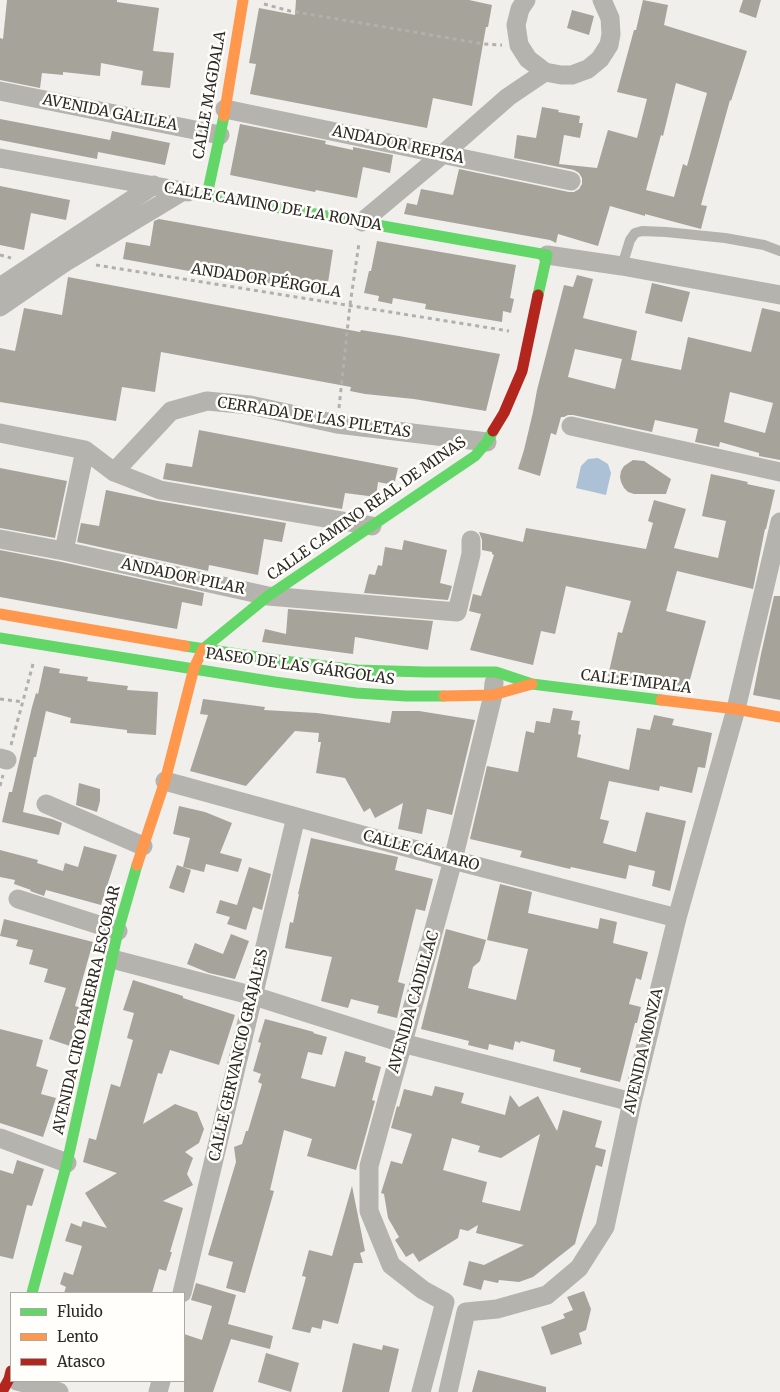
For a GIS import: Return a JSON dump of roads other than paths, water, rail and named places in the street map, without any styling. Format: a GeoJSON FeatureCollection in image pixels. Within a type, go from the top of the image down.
{"type":"FeatureCollection","features":[{"type":"Feature","properties":{"kind":"street","name":"CALLE MAGDALA"},"geometry":{"type":"LineString","coordinates":[[207,195],[225,108],[243,0]]}},
{"type":"Feature","properties":{"kind":"street"},"geometry":{"type":"LineString","coordinates":[[526,0],[520,9],[516,25],[519,45],[528,59],[545,72],[561,75],[572,75],[588,69],[600,59],[608,45],[611,34],[610,18],[602,0]]}},
{"type":"Feature","properties":{"kind":"street"},"geometry":{"type":"LineString","coordinates":[[362,222],[508,97],[545,72]]}},
{"type":"Feature","properties":{"kind":"street","name":"AVENIDA GALILEA"},"geometry":{"type":"LineString","coordinates":[[0,91],[220,135]]}},
{"type":"Feature","properties":{"kind":"street","name":"ANDADOR REPISA"},"geometry":{"type":"LineString","coordinates":[[225,108],[570,181]]}},
{"type":"Feature","properties":{"kind":"street","name":"CALLE CAMINO DE LA RONDA"},"geometry":{"type":"LineString","coordinates":[[0,158],[547,255]]}},
{"type":"Feature","properties":{"kind":"street"},"geometry":{"type":"LineString","coordinates":[[0,287],[154,186]]}},
{"type":"Feature","properties":{"kind":"street"},"geometry":{"type":"LineString","coordinates":[[0,307],[67,261],[183,191]]}},
{"type":"Feature","properties":{"kind":"street"},"geometry":{"type":"LineString","coordinates":[[547,255],[622,266],[780,295]]}},
{"type":"Feature","properties":{"kind":"street","name":"CALLE CAMINO REAL DE MINAS"},"geometry":{"type":"LineString","coordinates":[[203,649],[268,596],[475,456],[487,442],[504,413],[522,371],[547,255]]}},
{"type":"Feature","properties":{"kind":"street","name":"CERRADA DE LAS PILETAS"},"geometry":{"type":"LineString","coordinates":[[114,472],[172,412],[208,401],[250,405],[337,424],[487,442]]}},
{"type":"Feature","properties":{"kind":"street"},"geometry":{"type":"LineString","coordinates":[[571,426],[780,472]]}},
{"type":"Feature","properties":{"kind":"street"},"geometry":{"type":"LineString","coordinates":[[0,433],[85,450],[114,472],[160,490],[372,526]]}},
{"type":"Feature","properties":{"kind":"street"},"geometry":{"type":"LineString","coordinates":[[64,551],[85,450]]}},
{"type":"Feature","properties":{"kind":"street","name":"AVENIDA MONZA"},"geometry":{"type":"LineString","coordinates":[[452,1374],[466,1312],[498,1309],[547,1295],[579,1268],[605,1227],[632,1102],[677,918],[736,709],[780,522]]}},
{"type":"Feature","properties":{"kind":"street","name":"ANDADOR PILAR"},"geometry":{"type":"LineString","coordinates":[[0,539],[64,551],[268,596],[457,612],[471,554],[471,540]]}},
{"type":"Feature","properties":{"kind":"street","name":"PASEO DE LAS GÁRGOLAS"},"geometry":{"type":"LineString","coordinates":[[0,614],[203,649],[357,670],[496,672]]}},
{"type":"Feature","properties":{"kind":"street","name":"PASEO DE LAS GÁRGOLAS"},"geometry":{"type":"LineString","coordinates":[[0,638],[356,693],[406,696],[493,695]]}},
{"type":"Feature","properties":{"kind":"street","name":"AVENIDA CIRO FARERRA ESCOBAR"},"geometry":{"type":"LineString","coordinates":[[32,1292],[67,1162],[118,931],[143,846],[165,781],[194,668],[203,649]]}},
{"type":"Feature","properties":{"kind":"street","name":"CALLE IMPALA"},"geometry":{"type":"LineString","coordinates":[[496,672],[532,684],[736,709],[780,717]]}},
{"type":"Feature","properties":{"kind":"street","name":"AVENIDA CADILLAC"},"geometry":{"type":"LineString","coordinates":[[428,1366],[445,1302],[423,1290],[391,1265],[369,1210],[369,1166],[453,860],[493,695],[496,672]]}},
{"type":"Feature","properties":{"kind":"street","name":"CALLE IMPALA"},"geometry":{"type":"LineString","coordinates":[[493,695],[532,684]]}},
{"type":"Feature","properties":{"kind":"street","name":"CALLE CÁMARO"},"geometry":{"type":"LineString","coordinates":[[165,781],[453,860],[677,918]]}},
{"type":"Feature","properties":{"kind":"street"},"geometry":{"type":"LineString","coordinates":[[46,804],[143,846]]}},
{"type":"Feature","properties":{"kind":"street","name":"CALLE GERVANCIO GRAJALES"},"geometry":{"type":"LineString","coordinates":[[182,1292],[296,817]]}},
{"type":"Feature","properties":{"kind":"street"},"geometry":{"type":"LineString","coordinates":[[18,899],[118,931]]}},
{"type":"Feature","properties":{"kind":"street"},"geometry":{"type":"LineString","coordinates":[[112,959],[254,996],[402,1043],[632,1102]]}},
{"type":"Feature","properties":{"kind":"street"},"geometry":{"type":"LineString","coordinates":[[0,1138],[67,1162]]}},
{"type":"Feature","properties":{"kind":"street"},"geometry":{"type":"LineString","coordinates":[[421,1392],[428,1366],[452,1374],[448,1392]]}},
{"type":"Feature","properties":{"kind":"street"},"geometry":{"type":"LineString","coordinates":[[17,1382],[60,1392]]}},
{"type":"Feature","properties":{"kind":"lane"},"geometry":{"type":"LineString","coordinates":[[622,266],[630,240],[635,233],[642,231],[725,238],[764,245],[780,252]]}},
{"type":"Feature","properties":{"kind":"water"},"geometry":{"type":"Polygon","coordinates":[[[598,458],[608,464],[611,473],[606,495],[576,488],[581,466],[588,459],[598,458]]]}}]}
